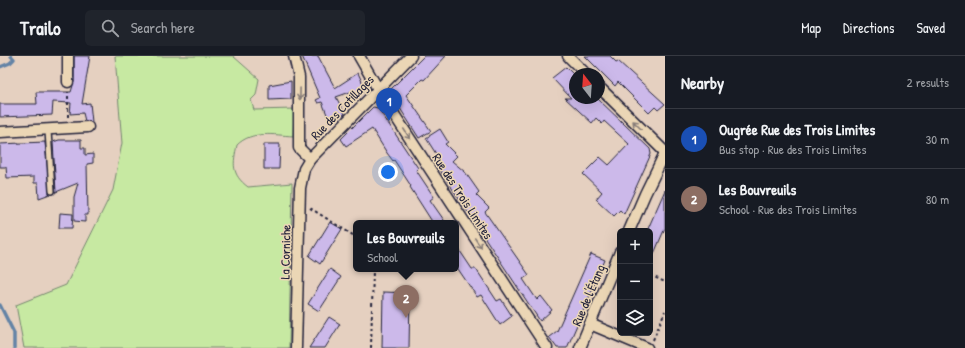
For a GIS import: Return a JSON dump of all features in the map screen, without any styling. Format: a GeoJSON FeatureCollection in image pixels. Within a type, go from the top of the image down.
{"type":"FeatureCollection","features":[{"type":"Feature","properties":{"kind":"street"},"geometry":{"type":"LineString","coordinates":[[68,56],[68,82]]}},
{"type":"Feature","properties":{"kind":"street"},"geometry":{"type":"LineString","coordinates":[[294,56],[299,77],[299,148],[310,159]]}},
{"type":"Feature","properties":{"kind":"street","name":"Rue des Trois Limites"},"geometry":{"type":"LineString","coordinates":[[359,56],[378,90],[547,348]]}},
{"type":"Feature","properties":{"kind":"street","name":"Rue des Cotillages"},"geometry":{"type":"LineString","coordinates":[[310,159],[410,56]]}},
{"type":"Feature","properties":{"kind":"street"},"geometry":{"type":"LineString","coordinates":[[568,56],[580,68]]}},
{"type":"Feature","properties":{"kind":"street"},"geometry":{"type":"LineString","coordinates":[[605,93],[665,153],[644,194],[630,228]]}},
{"type":"Feature","properties":{"kind":"street"},"geometry":{"type":"LineString","coordinates":[[0,132],[48,131],[60,128],[88,127]]}},
{"type":"Feature","properties":{"kind":"street","name":"La Corniche"},"geometry":{"type":"LineString","coordinates":[[296,348],[298,202],[301,178],[310,159]]}},
{"type":"Feature","properties":{"kind":"street","name":"Rue de l'Étang"},"geometry":{"type":"LineString","coordinates":[[580,348],[617,259]]}},
{"type":"Feature","properties":{"kind":"street"},"geometry":{"type":"LineString","coordinates":[[590,324],[650,344]]}},
{"type":"Feature","properties":{"kind":"lane"},"geometry":{"type":"LineString","coordinates":[[48,131],[52,190]]}},
{"type":"Feature","properties":{"kind":"path"},"geometry":{"type":"LineString","coordinates":[[64,117],[68,116],[68,82]]}},
{"type":"Feature","properties":{"kind":"path"},"geometry":{"type":"LineString","coordinates":[[298,202],[314,210],[353,235]]}},
{"type":"Feature","properties":{"kind":"path"},"geometry":{"type":"LineString","coordinates":[[371,348],[373,272]]}},
{"type":"Feature","properties":{"kind":"path"},"geometry":{"type":"LineString","coordinates":[[653,276],[665,282]]}},
{"type":"Feature","properties":{"kind":"path"},"geometry":{"type":"LineString","coordinates":[[650,344],[665,311]]}},
{"type":"Feature","properties":{"kind":"green space"},"geometry":{"type":"Polygon","coordinates":[[[115,56],[233,56],[259,79],[256,95],[251,100],[254,110],[294,109],[293,136],[264,134],[249,137],[237,145],[234,163],[236,173],[242,182],[248,187],[292,183],[289,348],[24,348],[16,305],[66,285],[113,190],[122,143],[115,56]]]}},
{"type":"Feature","properties":{"kind":"building"},"geometry":{"type":"Polygon","coordinates":[[[74,56],[90,56],[82,104],[90,103],[92,122],[85,121],[83,113],[70,114],[71,103],[53,102],[52,115],[0,117],[0,104],[37,104],[36,92],[71,92],[74,82],[74,56]]]}},
{"type":"Feature","properties":{"kind":"building"},"geometry":{"type":"Polygon","coordinates":[[[302,56],[318,56],[335,88],[358,73],[364,86],[364,91],[357,98],[353,91],[336,97],[345,114],[330,122],[322,102],[318,103],[316,100],[320,98],[302,56]]]}},
{"type":"Feature","properties":{"kind":"building"},"geometry":{"type":"Polygon","coordinates":[[[424,56],[446,56],[424,80],[422,79],[406,95],[431,131],[419,138],[389,91],[424,56]]]}},
{"type":"Feature","properties":{"kind":"building"},"geometry":{"type":"Polygon","coordinates":[[[585,56],[610,56],[616,62],[618,61],[665,104],[658,110],[655,107],[649,113],[618,82],[615,86],[605,76],[605,68],[597,68],[585,56]]]}},
{"type":"Feature","properties":{"kind":"building"},"geometry":{"type":"Polygon","coordinates":[[[566,67],[569,70],[569,96],[552,78],[566,67]]]}},
{"type":"Feature","properties":{"kind":"building"},"geometry":{"type":"Polygon","coordinates":[[[291,81],[291,99],[269,100],[269,85],[291,81]]]}},
{"type":"Feature","properties":{"kind":"building"},"geometry":{"type":"Polygon","coordinates":[[[571,104],[603,104],[650,149],[651,154],[624,214],[620,210],[614,216],[596,199],[602,192],[583,174],[600,157],[609,165],[629,144],[604,121],[602,124],[596,118],[592,123],[571,104]]]}},
{"type":"Feature","properties":{"kind":"building"},"geometry":{"type":"Polygon","coordinates":[[[373,107],[378,108],[418,168],[416,170],[434,197],[430,200],[444,220],[431,220],[410,187],[411,186],[372,129],[346,146],[341,139],[373,107]]]}},
{"type":"Feature","properties":{"kind":"building"},"geometry":{"type":"Polygon","coordinates":[[[440,129],[448,142],[445,144],[457,156],[452,161],[465,172],[479,192],[476,195],[489,208],[485,212],[529,275],[523,279],[537,300],[541,296],[552,310],[540,321],[434,161],[438,157],[426,138],[440,129]]]}},
{"type":"Feature","properties":{"kind":"building"},"geometry":{"type":"Polygon","coordinates":[[[59,140],[81,140],[81,148],[85,148],[85,155],[93,154],[93,163],[87,164],[88,215],[85,215],[85,222],[74,221],[74,197],[78,183],[56,192],[53,142],[59,140]]]}},
{"type":"Feature","properties":{"kind":"building"},"geometry":{"type":"Polygon","coordinates":[[[45,142],[50,194],[39,198],[38,183],[34,183],[34,177],[7,178],[6,167],[0,167],[0,144],[45,142]]]}},
{"type":"Feature","properties":{"kind":"building"},"geometry":{"type":"Polygon","coordinates":[[[264,144],[280,144],[279,169],[264,169],[264,144]]]}},
{"type":"Feature","properties":{"kind":"building"},"geometry":{"type":"Polygon","coordinates":[[[665,190],[665,228],[653,256],[653,228],[648,228],[665,190]]]}},
{"type":"Feature","properties":{"kind":"building"},"geometry":{"type":"Polygon","coordinates":[[[60,213],[73,214],[72,228],[59,228],[60,213]]]}},
{"type":"Feature","properties":{"kind":"building"},"geometry":{"type":"Polygon","coordinates":[[[330,222],[342,229],[320,264],[309,256],[330,222]]]}},
{"type":"Feature","properties":{"kind":"building"},"geometry":{"type":"Polygon","coordinates":[[[459,250],[472,269],[476,269],[497,301],[501,299],[512,316],[500,325],[481,295],[477,297],[459,270],[459,250]]]}},
{"type":"Feature","properties":{"kind":"building"},"geometry":{"type":"Polygon","coordinates":[[[591,254],[605,260],[567,348],[557,348],[549,337],[557,331],[591,254]]]}},
{"type":"Feature","properties":{"kind":"building"},"geometry":{"type":"Polygon","coordinates":[[[330,269],[341,277],[319,311],[308,304],[330,269]]]}},
{"type":"Feature","properties":{"kind":"building"},"geometry":{"type":"Polygon","coordinates":[[[383,292],[410,293],[409,348],[382,348],[383,292]]]}},
{"type":"Feature","properties":{"kind":"building"},"geometry":{"type":"Polygon","coordinates":[[[329,317],[340,324],[325,348],[309,348],[329,317]]]}},
{"type":"Feature","properties":{"kind":"waterway"},"geometry":{"type":"LineString","coordinates":[[0,67],[10,63],[14,59],[11,56]]}},
{"type":"Feature","properties":{"kind":"waterway"},"geometry":{"type":"LineString","coordinates":[[0,305],[14,333],[14,348]]}},
{"type":"Feature","properties":{"kind":"place","name":"Ougrée Rue des Trois Limites"},"geometry":{"type":"Point","coordinates":[389,121]}},
{"type":"Feature","properties":{"kind":"place","name":"Les Bouvreuils"},"geometry":{"type":"Point","coordinates":[406,318]}}]}
